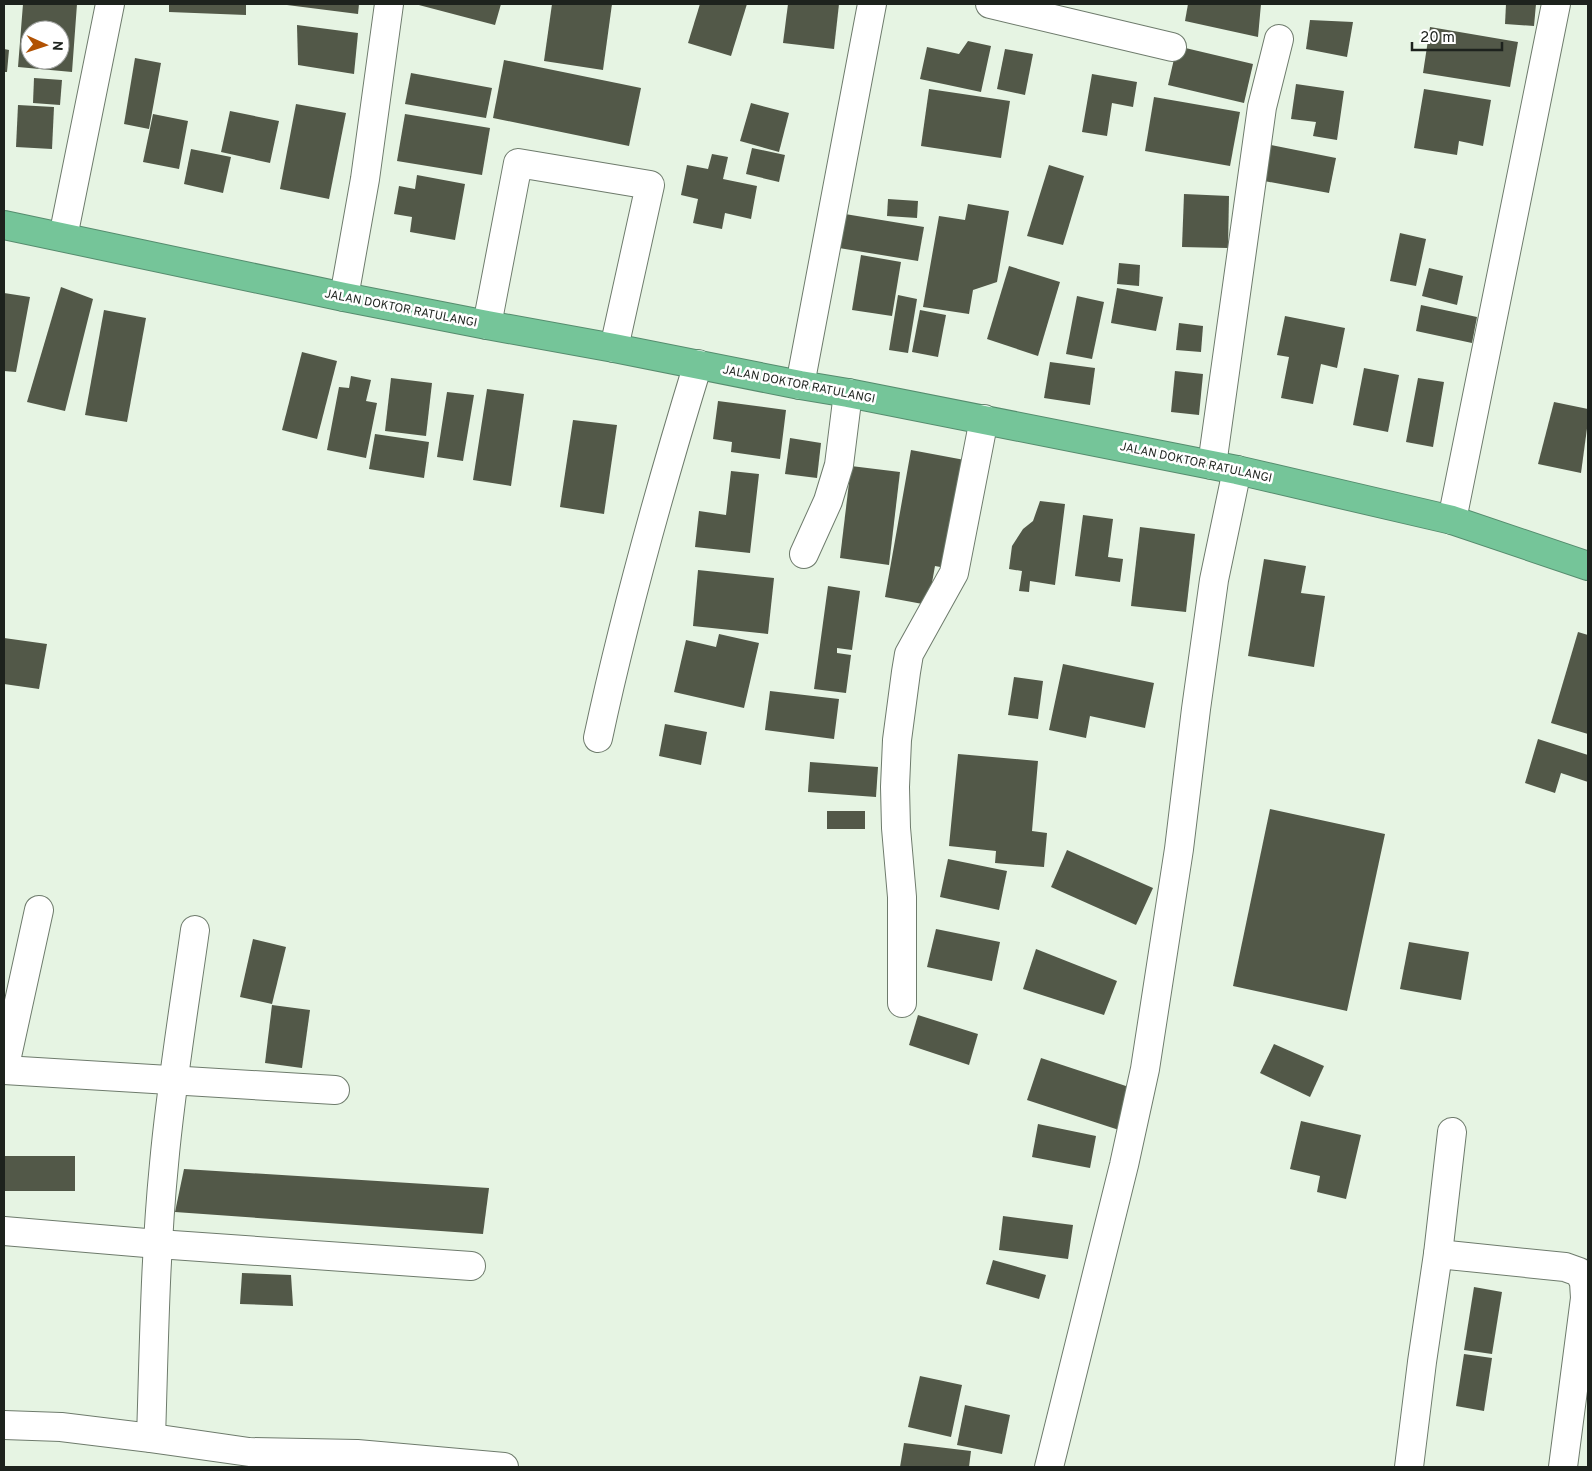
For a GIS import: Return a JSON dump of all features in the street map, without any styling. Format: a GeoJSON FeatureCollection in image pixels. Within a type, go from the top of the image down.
{"type":"FeatureCollection","features":[{"type":"Feature","properties":{"kind":"highway","name":"JALAN DOKTOR RATULANGI"},"geometry":{"type":"LineString","coordinates":[[4,225],[344,297],[984,419],[1225,468],[1452,520],[1588,566]]}},
{"type":"Feature","properties":{"kind":"street"},"geometry":{"type":"LineString","coordinates":[[62,236],[110,4]]}},
{"type":"Feature","properties":{"kind":"street"},"geometry":{"type":"LineString","coordinates":[[344,297],[365,179],[389,4]]}},
{"type":"Feature","properties":{"kind":"street"},"geometry":{"type":"LineString","coordinates":[[800,385],[872,4]]}},
{"type":"Feature","properties":{"kind":"street"},"geometry":{"type":"LineString","coordinates":[[990,4],[1172,47]]}},
{"type":"Feature","properties":{"kind":"street"},"geometry":{"type":"LineString","coordinates":[[1452,520],[1556,4]]}},
{"type":"Feature","properties":{"kind":"street"},"geometry":{"type":"LineString","coordinates":[[1050,1467],[1124,1165],[1145,1069],[1179,849],[1214,580],[1262,107],[1279,39]]}},
{"type":"Feature","properties":{"kind":"street"},"geometry":{"type":"LineString","coordinates":[[487,325],[518,163],[650,185],[614,348]]}},
{"type":"Feature","properties":{"kind":"street"},"geometry":{"type":"LineString","coordinates":[[598,738],[614,664],[670,458],[698,364]]}},
{"type":"Feature","properties":{"kind":"street"},"geometry":{"type":"LineString","coordinates":[[804,554],[828,502],[839,464],[848,393]]}},
{"type":"Feature","properties":{"kind":"street"},"geometry":{"type":"LineString","coordinates":[[902,1003],[902,898],[896,828],[895,787],[897,740],[906,672],[909,654],[954,574],[984,419]]}},
{"type":"Feature","properties":{"kind":"street"},"geometry":{"type":"LineString","coordinates":[[39,910],[4,1070],[335,1090]]}},
{"type":"Feature","properties":{"kind":"street"},"geometry":{"type":"LineString","coordinates":[[151,1438],[158,1244],[163,1166],[172,1079],[195,930]]}},
{"type":"Feature","properties":{"kind":"street"},"geometry":{"type":"LineString","coordinates":[[1409,1467],[1438,1254],[1452,1132]]}},
{"type":"Feature","properties":{"kind":"street"},"geometry":{"type":"LineString","coordinates":[[4,1230],[158,1244],[471,1266]]}},
{"type":"Feature","properties":{"kind":"street"},"geometry":{"type":"LineString","coordinates":[[1438,1254],[1565,1267],[1579,1272],[1584,1282],[1585,1298],[1563,1467]]}},
{"type":"Feature","properties":{"kind":"street"},"geometry":{"type":"LineString","coordinates":[[4,1425],[61,1427],[249,1452],[357,1454],[504,1467]]}},
{"type":"Feature","properties":{"kind":"building"},"geometry":{"type":"Polygon","coordinates":[[[23,4],[77,4],[72,72],[50,70],[70,70],[70,20],[22,20],[23,4]]]}},
{"type":"Feature","properties":{"kind":"building"},"geometry":{"type":"Polygon","coordinates":[[[169,4],[246,4],[246,15],[169,12],[169,4]]]}},
{"type":"Feature","properties":{"kind":"building"},"geometry":{"type":"Polygon","coordinates":[[[287,4],[359,4],[358,14],[287,4]]]}},
{"type":"Feature","properties":{"kind":"building"},"geometry":{"type":"Polygon","coordinates":[[[415,4],[501,4],[495,25],[415,4]]]}},
{"type":"Feature","properties":{"kind":"building"},"geometry":{"type":"Polygon","coordinates":[[[552,4],[612,4],[603,70],[544,61],[552,4]]]}},
{"type":"Feature","properties":{"kind":"building"},"geometry":{"type":"Polygon","coordinates":[[[700,4],[747,4],[731,56],[688,43],[700,4]]]}},
{"type":"Feature","properties":{"kind":"building"},"geometry":{"type":"Polygon","coordinates":[[[788,4],[839,4],[834,49],[783,43],[788,4]]]}},
{"type":"Feature","properties":{"kind":"building"},"geometry":{"type":"Polygon","coordinates":[[[1188,4],[1261,4],[1258,37],[1185,21],[1188,4]]]}},
{"type":"Feature","properties":{"kind":"building"},"geometry":{"type":"Polygon","coordinates":[[[1506,4],[1536,4],[1534,26],[1505,24],[1506,4]]]}},
{"type":"Feature","properties":{"kind":"building"},"geometry":{"type":"Polygon","coordinates":[[[1310,20],[1353,22],[1347,57],[1306,49],[1310,20]]]}},
{"type":"Feature","properties":{"kind":"building"},"geometry":{"type":"Polygon","coordinates":[[[297,25],[358,33],[354,74],[298,65],[297,25]]]}},
{"type":"Feature","properties":{"kind":"building"},"geometry":{"type":"Polygon","coordinates":[[[1430,27],[1518,42],[1510,87],[1423,73],[1430,27]]]}},
{"type":"Feature","properties":{"kind":"building"},"geometry":{"type":"Polygon","coordinates":[[[968,41],[991,46],[981,92],[920,79],[927,47],[959,54],[968,41]]]}},
{"type":"Feature","properties":{"kind":"building"},"geometry":{"type":"Polygon","coordinates":[[[20,42],[20,67],[18,67],[20,42]]]}},
{"type":"Feature","properties":{"kind":"building"},"geometry":{"type":"Polygon","coordinates":[[[1177,46],[1253,64],[1244,103],[1168,85],[1177,46]]]}},
{"type":"Feature","properties":{"kind":"building"},"geometry":{"type":"Polygon","coordinates":[[[4,49],[9,50],[7,72],[4,72],[4,49]]]}},
{"type":"Feature","properties":{"kind":"building"},"geometry":{"type":"Polygon","coordinates":[[[1005,49],[1033,54],[1025,95],[997,89],[1005,49]]]}},
{"type":"Feature","properties":{"kind":"building"},"geometry":{"type":"Polygon","coordinates":[[[135,58],[161,63],[149,129],[124,124],[135,58]]]}},
{"type":"Feature","properties":{"kind":"building"},"geometry":{"type":"Polygon","coordinates":[[[504,60],[641,88],[629,146],[493,118],[504,60]]]}},
{"type":"Feature","properties":{"kind":"building"},"geometry":{"type":"Polygon","coordinates":[[[411,73],[492,88],[486,118],[405,104],[411,73]]]}},
{"type":"Feature","properties":{"kind":"building"},"geometry":{"type":"Polygon","coordinates":[[[1092,74],[1137,82],[1133,107],[1112,103],[1107,136],[1082,132],[1092,74]]]}},
{"type":"Feature","properties":{"kind":"building"},"geometry":{"type":"Polygon","coordinates":[[[34,78],[62,80],[60,105],[33,103],[34,78]]]}},
{"type":"Feature","properties":{"kind":"building"},"geometry":{"type":"Polygon","coordinates":[[[1296,84],[1344,91],[1337,140],[1313,136],[1316,122],[1291,119],[1296,84]]]}},
{"type":"Feature","properties":{"kind":"building"},"geometry":{"type":"Polygon","coordinates":[[[929,89],[1010,101],[1001,158],[921,146],[929,89]]]}},
{"type":"Feature","properties":{"kind":"building"},"geometry":{"type":"Polygon","coordinates":[[[1424,89],[1491,100],[1483,146],[1459,141],[1457,155],[1414,148],[1424,89]]]}},
{"type":"Feature","properties":{"kind":"building"},"geometry":{"type":"Polygon","coordinates":[[[1154,97],[1240,112],[1230,166],[1145,151],[1154,97]]]}},
{"type":"Feature","properties":{"kind":"building"},"geometry":{"type":"Polygon","coordinates":[[[751,103],[789,113],[779,152],[740,141],[751,103]]]}},
{"type":"Feature","properties":{"kind":"building"},"geometry":{"type":"Polygon","coordinates":[[[296,104],[346,113],[329,199],[280,189],[296,104]]]}},
{"type":"Feature","properties":{"kind":"building"},"geometry":{"type":"Polygon","coordinates":[[[18,105],[54,107],[52,149],[16,147],[18,105]]]}},
{"type":"Feature","properties":{"kind":"building"},"geometry":{"type":"Polygon","coordinates":[[[230,111],[279,121],[270,163],[221,152],[230,111]]]}},
{"type":"Feature","properties":{"kind":"building"},"geometry":{"type":"Polygon","coordinates":[[[153,114],[188,121],[179,169],[143,162],[153,114]]]}},
{"type":"Feature","properties":{"kind":"building"},"geometry":{"type":"Polygon","coordinates":[[[405,114],[490,128],[482,175],[397,161],[405,114]]]}},
{"type":"Feature","properties":{"kind":"building"},"geometry":{"type":"Polygon","coordinates":[[[1271,145],[1336,158],[1329,193],[1264,181],[1271,145]]]}},
{"type":"Feature","properties":{"kind":"building"},"geometry":{"type":"Polygon","coordinates":[[[752,148],[785,155],[779,182],[746,174],[752,148]]]}},
{"type":"Feature","properties":{"kind":"building"},"geometry":{"type":"Polygon","coordinates":[[[191,149],[231,157],[223,193],[184,184],[191,149]]]}},
{"type":"Feature","properties":{"kind":"building"},"geometry":{"type":"Polygon","coordinates":[[[712,154],[728,157],[723,179],[757,186],[751,219],[725,213],[722,229],[693,223],[698,199],[681,195],[687,165],[708,169],[712,154]]]}},
{"type":"Feature","properties":{"kind":"building"},"geometry":{"type":"Polygon","coordinates":[[[1049,165],[1084,176],[1063,245],[1027,236],[1049,165]]]}},
{"type":"Feature","properties":{"kind":"building"},"geometry":{"type":"Polygon","coordinates":[[[417,175],[465,184],[455,240],[410,232],[412,217],[394,214],[399,186],[415,189],[417,175]]]}},
{"type":"Feature","properties":{"kind":"building"},"geometry":{"type":"Polygon","coordinates":[[[1184,194],[1229,196],[1228,248],[1182,247],[1184,194]]]}},
{"type":"Feature","properties":{"kind":"building"},"geometry":{"type":"Polygon","coordinates":[[[888,199],[918,201],[917,218],[887,216],[888,199]]]}},
{"type":"Feature","properties":{"kind":"building"},"geometry":{"type":"Polygon","coordinates":[[[968,204],[1009,211],[997,282],[973,290],[969,314],[923,307],[939,216],[965,220],[968,204]]]}},
{"type":"Feature","properties":{"kind":"building"},"geometry":{"type":"Polygon","coordinates":[[[845,214],[924,227],[918,261],[839,248],[845,214]]]}},
{"type":"Feature","properties":{"kind":"building"},"geometry":{"type":"Polygon","coordinates":[[[1400,233],[1426,239],[1416,286],[1390,281],[1400,233]]]}},
{"type":"Feature","properties":{"kind":"building"},"geometry":{"type":"Polygon","coordinates":[[[861,255],[901,262],[892,316],[852,310],[861,255]]]}},
{"type":"Feature","properties":{"kind":"building"},"geometry":{"type":"Polygon","coordinates":[[[1119,263],[1140,265],[1139,286],[1117,284],[1119,263]]]}},
{"type":"Feature","properties":{"kind":"building"},"geometry":{"type":"Polygon","coordinates":[[[1009,266],[1060,282],[1038,356],[987,339],[1009,266]]]}},
{"type":"Feature","properties":{"kind":"building"},"geometry":{"type":"Polygon","coordinates":[[[1429,268],[1463,276],[1457,305],[1422,296],[1429,268]]]}},
{"type":"Feature","properties":{"kind":"building"},"geometry":{"type":"Polygon","coordinates":[[[61,287],[93,299],[65,411],[27,402],[61,287]]]}},
{"type":"Feature","properties":{"kind":"building"},"geometry":{"type":"Polygon","coordinates":[[[1117,288],[1163,297],[1156,331],[1111,323],[1117,288]]]}},
{"type":"Feature","properties":{"kind":"building"},"geometry":{"type":"Polygon","coordinates":[[[4,293],[30,297],[16,372],[4,371],[4,293]]]}},
{"type":"Feature","properties":{"kind":"building"},"geometry":{"type":"Polygon","coordinates":[[[898,295],[917,299],[908,353],[889,350],[898,295]]]}},
{"type":"Feature","properties":{"kind":"building"},"geometry":{"type":"Polygon","coordinates":[[[1077,296],[1104,302],[1092,359],[1066,354],[1077,296]]]}},
{"type":"Feature","properties":{"kind":"building"},"geometry":{"type":"Polygon","coordinates":[[[1421,305],[1477,317],[1472,343],[1416,331],[1421,305]]]}},
{"type":"Feature","properties":{"kind":"building"},"geometry":{"type":"Polygon","coordinates":[[[104,310],[146,318],[127,422],[85,415],[104,310]]]}},
{"type":"Feature","properties":{"kind":"building"},"geometry":{"type":"Polygon","coordinates":[[[920,310],[946,315],[938,357],[912,352],[920,310]]]}},
{"type":"Feature","properties":{"kind":"building"},"geometry":{"type":"Polygon","coordinates":[[[1285,316],[1345,328],[1337,368],[1321,364],[1313,404],[1281,398],[1289,357],[1277,355],[1285,316]]]}},
{"type":"Feature","properties":{"kind":"building"},"geometry":{"type":"Polygon","coordinates":[[[1179,323],[1203,326],[1201,352],[1176,350],[1179,323]]]}},
{"type":"Feature","properties":{"kind":"building"},"geometry":{"type":"Polygon","coordinates":[[[302,352],[337,361],[317,439],[282,430],[302,352]]]}},
{"type":"Feature","properties":{"kind":"building"},"geometry":{"type":"Polygon","coordinates":[[[1050,362],[1095,368],[1090,405],[1044,398],[1050,362]]]}},
{"type":"Feature","properties":{"kind":"building"},"geometry":{"type":"Polygon","coordinates":[[[1364,368],[1399,375],[1388,432],[1353,425],[1364,368]]]}},
{"type":"Feature","properties":{"kind":"building"},"geometry":{"type":"Polygon","coordinates":[[[1175,371],[1203,374],[1199,415],[1171,412],[1175,371]]]}},
{"type":"Feature","properties":{"kind":"building"},"geometry":{"type":"Polygon","coordinates":[[[351,376],[371,380],[366,401],[377,403],[366,458],[327,450],[339,387],[349,388],[351,376]]]}},
{"type":"Feature","properties":{"kind":"building"},"geometry":{"type":"Polygon","coordinates":[[[391,378],[432,383],[426,436],[385,431],[391,378]]]}},
{"type":"Feature","properties":{"kind":"building"},"geometry":{"type":"Polygon","coordinates":[[[1418,378],[1444,382],[1433,447],[1406,442],[1418,378]]]}},
{"type":"Feature","properties":{"kind":"building"},"geometry":{"type":"Polygon","coordinates":[[[487,389],[524,394],[511,486],[473,480],[487,389]]]}},
{"type":"Feature","properties":{"kind":"building"},"geometry":{"type":"Polygon","coordinates":[[[447,392],[474,395],[463,461],[437,457],[447,392]]]}},
{"type":"Feature","properties":{"kind":"building"},"geometry":{"type":"Polygon","coordinates":[[[718,401],[786,410],[780,459],[731,452],[732,442],[713,439],[718,401]]]}},
{"type":"Feature","properties":{"kind":"building"},"geometry":{"type":"Polygon","coordinates":[[[1554,402],[1588,409],[1581,473],[1538,464],[1554,402]]]}},
{"type":"Feature","properties":{"kind":"building"},"geometry":{"type":"Polygon","coordinates":[[[573,420],[617,425],[604,514],[560,507],[573,420]]]}},
{"type":"Feature","properties":{"kind":"building"},"geometry":{"type":"Polygon","coordinates":[[[375,434],[429,442],[424,478],[369,469],[375,434]]]}},
{"type":"Feature","properties":{"kind":"building"},"geometry":{"type":"Polygon","coordinates":[[[790,438],[821,443],[817,478],[785,474],[790,438]]]}},
{"type":"Feature","properties":{"kind":"building"},"geometry":{"type":"Polygon","coordinates":[[[911,450],[970,461],[951,569],[935,566],[928,605],[885,597],[911,450]]]}},
{"type":"Feature","properties":{"kind":"building"},"geometry":{"type":"Polygon","coordinates":[[[851,466],[900,472],[889,565],[840,558],[851,466]]]}},
{"type":"Feature","properties":{"kind":"building"},"geometry":{"type":"Polygon","coordinates":[[[731,471],[759,474],[750,553],[695,547],[699,511],[726,515],[731,471]]]}},
{"type":"Feature","properties":{"kind":"building"},"geometry":{"type":"Polygon","coordinates":[[[1040,501],[1065,504],[1055,585],[1030,581],[1029,592],[1019,591],[1022,571],[1009,569],[1012,546],[1023,529],[1033,521],[1040,501]]]}},
{"type":"Feature","properties":{"kind":"building"},"geometry":{"type":"Polygon","coordinates":[[[1083,515],[1113,519],[1108,557],[1123,559],[1120,582],[1075,576],[1083,515]]]}},
{"type":"Feature","properties":{"kind":"building"},"geometry":{"type":"Polygon","coordinates":[[[1140,527],[1195,534],[1186,612],[1131,606],[1140,527]]]}},
{"type":"Feature","properties":{"kind":"building"},"geometry":{"type":"Polygon","coordinates":[[[1264,559],[1306,566],[1301,593],[1325,596],[1314,667],[1248,656],[1264,559]]]}},
{"type":"Feature","properties":{"kind":"building"},"geometry":{"type":"Polygon","coordinates":[[[698,570],[774,578],[768,634],[693,626],[698,570]]]}},
{"type":"Feature","properties":{"kind":"building"},"geometry":{"type":"Polygon","coordinates":[[[828,586],[860,591],[852,650],[837,648],[837,653],[851,655],[846,693],[814,689],[828,586]]]}},
{"type":"Feature","properties":{"kind":"building"},"geometry":{"type":"Polygon","coordinates":[[[1578,632],[1588,635],[1588,734],[1551,723],[1578,632]]]}},
{"type":"Feature","properties":{"kind":"building"},"geometry":{"type":"Polygon","coordinates":[[[719,634],[759,643],[744,708],[674,692],[686,640],[716,647],[719,634]]]}},
{"type":"Feature","properties":{"kind":"building"},"geometry":{"type":"Polygon","coordinates":[[[4,638],[47,644],[39,689],[4,684],[4,638]]]}},
{"type":"Feature","properties":{"kind":"building"},"geometry":{"type":"Polygon","coordinates":[[[1063,664],[1154,683],[1145,728],[1090,716],[1086,738],[1049,730],[1063,664]]]}},
{"type":"Feature","properties":{"kind":"building"},"geometry":{"type":"Polygon","coordinates":[[[1014,677],[1043,681],[1038,719],[1008,715],[1014,677]]]}},
{"type":"Feature","properties":{"kind":"building"},"geometry":{"type":"Polygon","coordinates":[[[770,691],[839,699],[834,739],[765,730],[770,691]]]}},
{"type":"Feature","properties":{"kind":"building"},"geometry":{"type":"Polygon","coordinates":[[[665,724],[707,732],[701,765],[659,756],[665,724]]]}},
{"type":"Feature","properties":{"kind":"building"},"geometry":{"type":"Polygon","coordinates":[[[1538,739],[1588,755],[1588,782],[1561,773],[1555,793],[1525,783],[1538,739]]]}},
{"type":"Feature","properties":{"kind":"building"},"geometry":{"type":"Polygon","coordinates":[[[958,754],[1038,761],[1032,831],[1047,833],[1044,867],[995,863],[996,851],[949,846],[958,754]]]}},
{"type":"Feature","properties":{"kind":"building"},"geometry":{"type":"Polygon","coordinates":[[[810,762],[878,767],[876,797],[808,792],[810,762]]]}},
{"type":"Feature","properties":{"kind":"building"},"geometry":{"type":"Polygon","coordinates":[[[1270,809],[1385,834],[1347,1011],[1233,986],[1270,809]]]}},
{"type":"Feature","properties":{"kind":"building"},"geometry":{"type":"Polygon","coordinates":[[[827,811],[865,811],[865,829],[827,829],[827,811]]]}},
{"type":"Feature","properties":{"kind":"building"},"geometry":{"type":"Polygon","coordinates":[[[1067,850],[1153,888],[1136,925],[1051,887],[1067,850]]]}},
{"type":"Feature","properties":{"kind":"building"},"geometry":{"type":"Polygon","coordinates":[[[948,859],[1007,871],[999,910],[940,897],[948,859]]]}},
{"type":"Feature","properties":{"kind":"building"},"geometry":{"type":"Polygon","coordinates":[[[936,929],[1000,942],[992,981],[927,967],[936,929]]]}},
{"type":"Feature","properties":{"kind":"building"},"geometry":{"type":"Polygon","coordinates":[[[253,939],[286,947],[272,1004],[240,997],[253,939]]]}},
{"type":"Feature","properties":{"kind":"building"},"geometry":{"type":"Polygon","coordinates":[[[1409,942],[1469,952],[1461,1000],[1400,989],[1409,942]]]}},
{"type":"Feature","properties":{"kind":"building"},"geometry":{"type":"Polygon","coordinates":[[[1036,949],[1117,981],[1104,1015],[1023,989],[1036,949]]]}},
{"type":"Feature","properties":{"kind":"building"},"geometry":{"type":"Polygon","coordinates":[[[272,1005],[310,1010],[302,1068],[265,1063],[272,1005]]]}},
{"type":"Feature","properties":{"kind":"building"},"geometry":{"type":"Polygon","coordinates":[[[918,1015],[978,1034],[969,1065],[909,1045],[918,1015]]]}},
{"type":"Feature","properties":{"kind":"building"},"geometry":{"type":"Polygon","coordinates":[[[1274,1044],[1324,1066],[1310,1097],[1260,1073],[1274,1044]]]}},
{"type":"Feature","properties":{"kind":"building"},"geometry":{"type":"Polygon","coordinates":[[[1041,1058],[1132,1088],[1119,1130],[1027,1100],[1041,1058]]]}},
{"type":"Feature","properties":{"kind":"building"},"geometry":{"type":"Polygon","coordinates":[[[1301,1121],[1361,1135],[1346,1199],[1317,1192],[1320,1176],[1290,1169],[1301,1121]]]}},
{"type":"Feature","properties":{"kind":"building"},"geometry":{"type":"Polygon","coordinates":[[[1038,1124],[1096,1136],[1090,1168],[1032,1157],[1038,1124]]]}},
{"type":"Feature","properties":{"kind":"building"},"geometry":{"type":"Polygon","coordinates":[[[4,1156],[75,1156],[75,1191],[4,1191],[4,1156]]]}},
{"type":"Feature","properties":{"kind":"building"},"geometry":{"type":"Polygon","coordinates":[[[184,1169],[489,1188],[483,1234],[175,1212],[184,1169]]]}},
{"type":"Feature","properties":{"kind":"building"},"geometry":{"type":"Polygon","coordinates":[[[1003,1216],[1073,1225],[1068,1259],[999,1250],[1003,1216]]]}},
{"type":"Feature","properties":{"kind":"building"},"geometry":{"type":"Polygon","coordinates":[[[993,1260],[1046,1275],[1039,1299],[986,1284],[993,1260]]]}},
{"type":"Feature","properties":{"kind":"building"},"geometry":{"type":"Polygon","coordinates":[[[242,1273],[291,1275],[293,1306],[240,1304],[242,1273]]]}},
{"type":"Feature","properties":{"kind":"building"},"geometry":{"type":"Polygon","coordinates":[[[1474,1287],[1502,1292],[1492,1354],[1464,1350],[1474,1287]]]}},
{"type":"Feature","properties":{"kind":"building"},"geometry":{"type":"Polygon","coordinates":[[[1464,1354],[1492,1358],[1484,1411],[1456,1406],[1464,1354]]]}},
{"type":"Feature","properties":{"kind":"building"},"geometry":{"type":"Polygon","coordinates":[[[920,1376],[962,1385],[951,1437],[908,1427],[920,1376]]]}},
{"type":"Feature","properties":{"kind":"building"},"geometry":{"type":"Polygon","coordinates":[[[965,1405],[1010,1415],[1002,1454],[957,1445],[965,1405]]]}},
{"type":"Feature","properties":{"kind":"building"},"geometry":{"type":"Polygon","coordinates":[[[904,1443],[971,1451],[969,1467],[900,1467],[904,1443]]]}}]}
